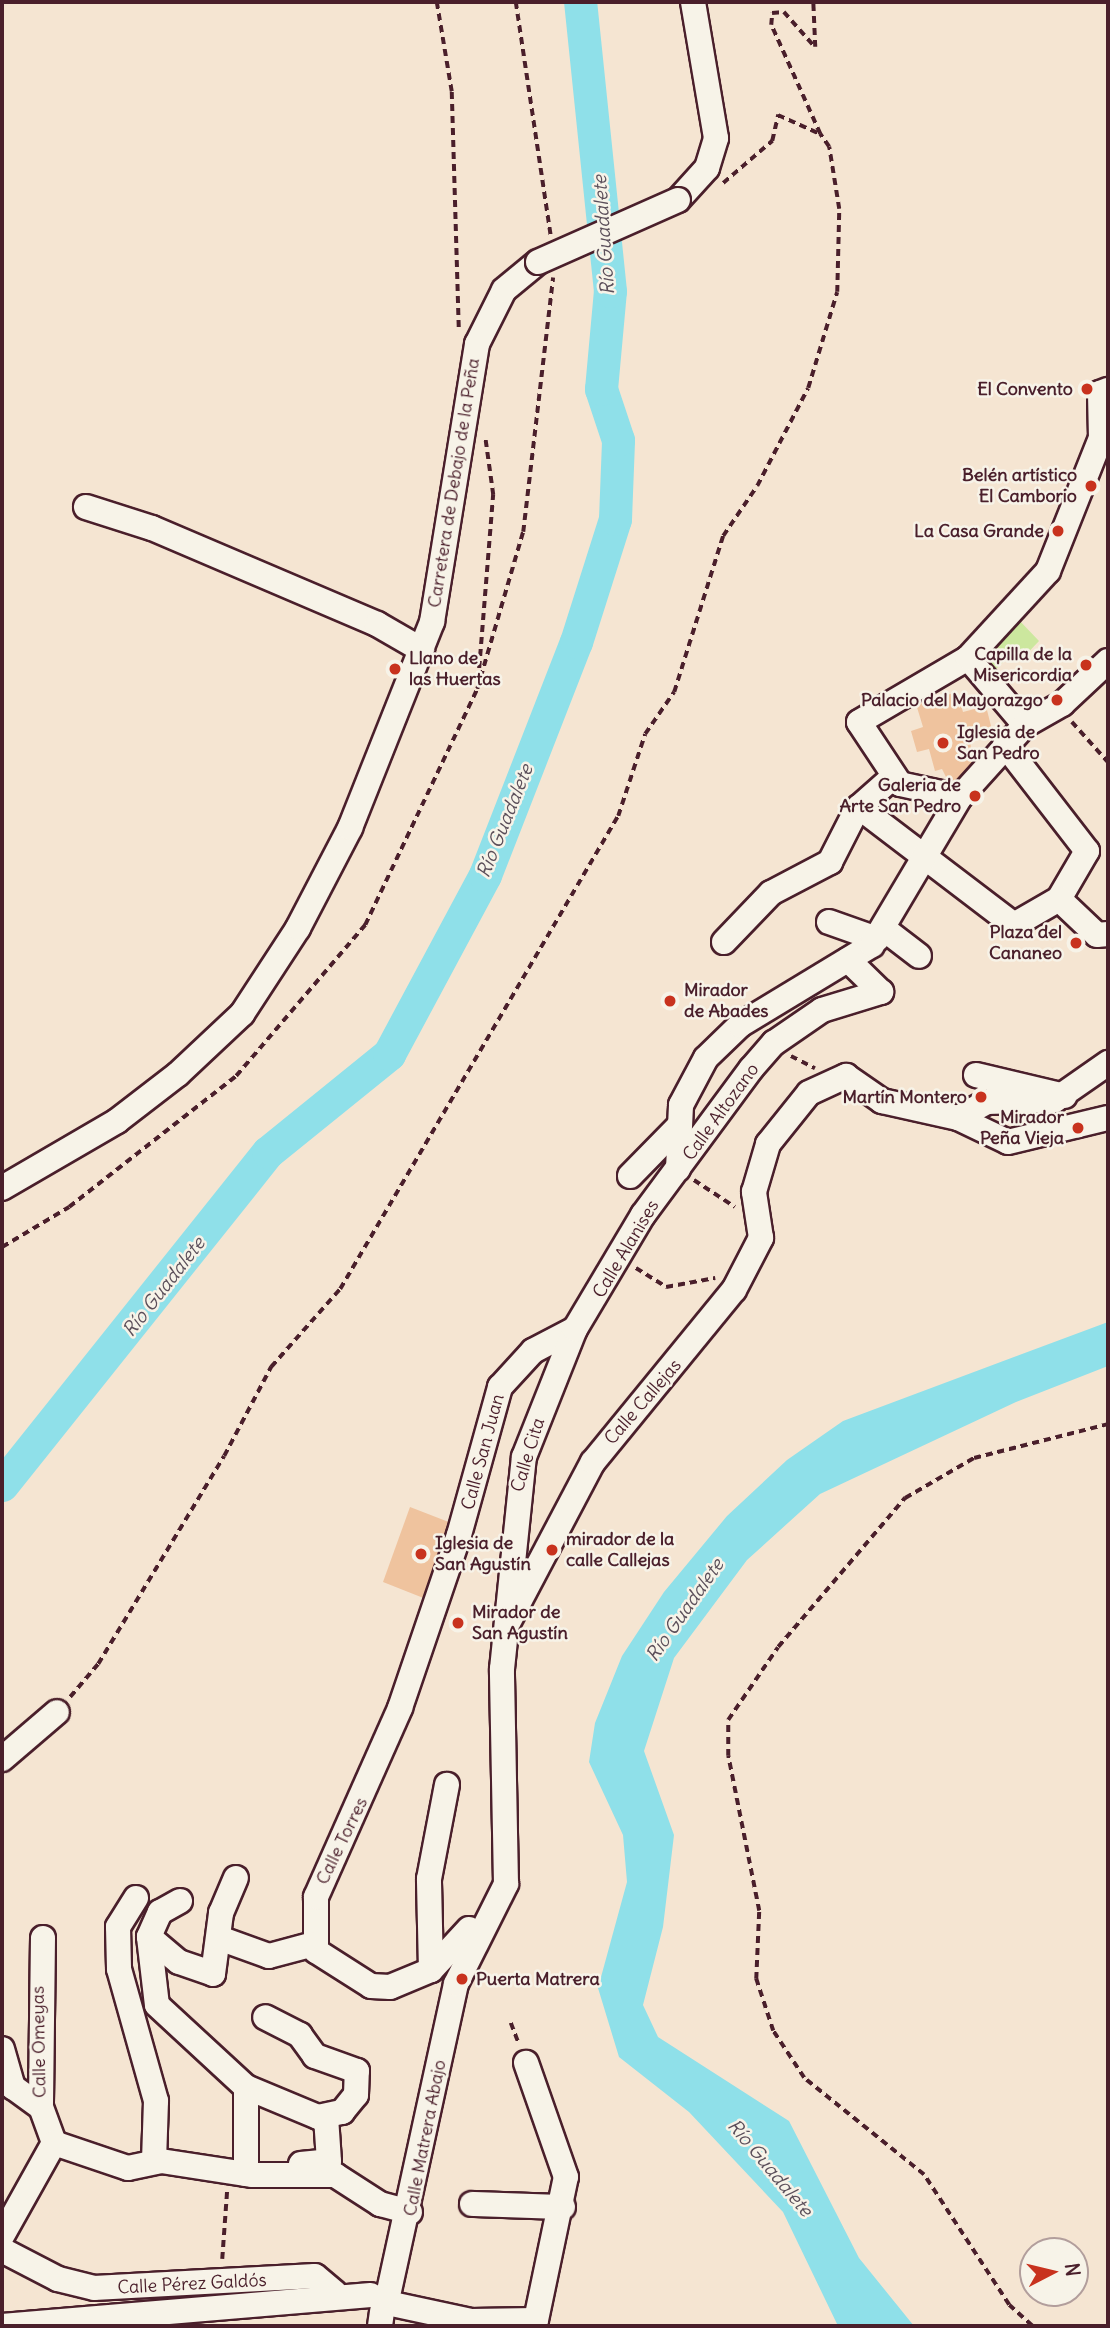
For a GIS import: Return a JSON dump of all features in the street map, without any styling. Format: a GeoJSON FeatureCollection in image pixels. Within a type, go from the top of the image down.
{"type":"FeatureCollection","features":[{"type":"Feature","properties":{"kind":"street","name":"Carretera de Debajo de la Peña"},"geometry":{"type":"LineString","coordinates":[[2,1188],[117,1121],[242,1014],[298,928],[350,828],[422,650],[456,498],[477,344],[504,290],[538,262],[678,200],[707,168],[716,138],[693,2]]}},
{"type":"Feature","properties":{"kind":"street"},"geometry":{"type":"LineString","coordinates":[[960,797],[908,788],[893,777],[859,722],[968,658],[1020,607],[1060,551],[1101,438],[1105,390]]}},
{"type":"Feature","properties":{"kind":"street"},"geometry":{"type":"LineString","coordinates":[[86,507],[165,533],[377,624],[422,650]]}},
{"type":"Feature","properties":{"kind":"street"},"geometry":{"type":"LineString","coordinates":[[968,658],[1025,725]]}},
{"type":"Feature","properties":{"kind":"street"},"geometry":{"type":"LineString","coordinates":[[678,1169],[678,1127],[690,1082],[722,1039],[848,960],[880,934],[929,857],[960,797],[1025,725],[1059,706],[1108,662]]}},
{"type":"Feature","properties":{"kind":"street"},"geometry":{"type":"LineString","coordinates":[[859,807],[929,857],[1017,926],[1059,900],[1087,851],[1005,745]]}},
{"type":"Feature","properties":{"kind":"street"},"geometry":{"type":"LineString","coordinates":[[724,942],[771,893],[830,862],[859,807],[893,777]]}},
{"type":"Feature","properties":{"kind":"street"},"geometry":{"type":"LineString","coordinates":[[1059,900],[1097,935],[1108,934]]}},
{"type":"Feature","properties":{"kind":"street"},"geometry":{"type":"LineString","coordinates":[[829,922],[880,934],[919,957]]}},
{"type":"Feature","properties":{"kind":"street"},"geometry":{"type":"LineString","coordinates":[[771,1046],[830,1006],[881,992],[848,960]]}},
{"type":"Feature","properties":{"kind":"street","name":"Calle Altozano"},"geometry":{"type":"LineString","coordinates":[[678,1169],[771,1046]]}},
{"type":"Feature","properties":{"kind":"street"},"geometry":{"type":"LineString","coordinates":[[958,1118],[987,1102],[1038,1104],[1065,1096],[1108,1063]]}},
{"type":"Feature","properties":{"kind":"street"},"geometry":{"type":"LineString","coordinates":[[976,1075],[1065,1096]]}},
{"type":"Feature","properties":{"kind":"street"},"geometry":{"type":"LineString","coordinates":[[836,1077],[849,1077],[882,1101],[958,1118],[1008,1142],[1108,1118]]}},
{"type":"Feature","properties":{"kind":"street","name":"Calle Callejas"},"geometry":{"type":"LineString","coordinates":[[494,1910],[507,1868],[501,1759],[505,1629],[593,1462],[737,1285],[761,1238],[754,1203],[768,1143],[805,1096],[836,1077]]}},
{"type":"Feature","properties":{"kind":"street"},"geometry":{"type":"LineString","coordinates":[[630,1176],[678,1127]]}},
{"type":"Feature","properties":{"kind":"street","name":"Calle Alanises"},"geometry":{"type":"LineString","coordinates":[[575,1329],[678,1169]]}},
{"type":"Feature","properties":{"kind":"street","name":"Calle Cita"},"geometry":{"type":"LineString","coordinates":[[505,1629],[519,1473],[575,1329]]}},
{"type":"Feature","properties":{"kind":"street","name":"Calle San Juan"},"geometry":{"type":"LineString","coordinates":[[421,1648],[500,1387],[533,1351],[575,1329]]}},
{"type":"Feature","properties":{"kind":"street","name":"Calle Torres"},"geometry":{"type":"LineString","coordinates":[[314,1944],[319,1885],[376,1769],[421,1648]]}},
{"type":"Feature","properties":{"kind":"street"},"geometry":{"type":"LineString","coordinates":[[2,1759],[57,1712]]}},
{"type":"Feature","properties":{"kind":"street"},"geometry":{"type":"LineString","coordinates":[[431,1970],[429,1879],[447,1785]]}},
{"type":"Feature","properties":{"kind":"street"},"geometry":{"type":"LineString","coordinates":[[149,1937],[179,1962],[210,1974],[219,1938],[221,1913],[236,1878]]}},
{"type":"Feature","properties":{"kind":"street"},"geometry":{"type":"LineString","coordinates":[[136,1898],[118,1927],[118,1964],[124,2006],[156,2101],[154,2162]]}},
{"type":"Feature","properties":{"kind":"street"},"geometry":{"type":"LineString","coordinates":[[156,1998],[149,1937],[160,1912],[180,1901]]}},
{"type":"Feature","properties":{"kind":"street"},"geometry":{"type":"LineString","coordinates":[[219,1938],[270,1955],[314,1944],[341,1973],[371,1986],[390,1987],[431,1970],[494,1910]]}},
{"type":"Feature","properties":{"kind":"street","name":"Calle Matrera Abajo"},"geometry":{"type":"LineString","coordinates":[[383,2305],[410,2212],[456,1984],[494,1910]]}},
{"type":"Feature","properties":{"kind":"street","name":"Calle Omeyas"},"geometry":{"type":"LineString","coordinates":[[43,1938],[41,2107],[54,2143]]}},
{"type":"Feature","properties":{"kind":"street"},"geometry":{"type":"LineString","coordinates":[[118,1964],[156,1998],[176,2029],[246,2087],[300,2113],[334,2115]]}},
{"type":"Feature","properties":{"kind":"street"},"geometry":{"type":"LineString","coordinates":[[265,2017],[300,2035],[315,2056],[357,2071],[356,2095],[334,2115],[329,2161],[288,2165],[288,2174]]}},
{"type":"Feature","properties":{"kind":"street"},"geometry":{"type":"LineString","coordinates":[[2,2049],[13,2087],[41,2107]]}},
{"type":"Feature","properties":{"kind":"street"},"geometry":{"type":"LineString","coordinates":[[472,2204],[563,2207],[563,2158],[526,2063]]}},
{"type":"Feature","properties":{"kind":"street"},"geometry":{"type":"LineString","coordinates":[[237,2173],[246,2087]]}},
{"type":"Feature","properties":{"kind":"street"},"geometry":{"type":"LineString","coordinates":[[2,2236],[54,2143],[119,2167],[154,2162],[237,2173],[335,2175],[380,2204],[410,2212]]}},
{"type":"Feature","properties":{"kind":"street","name":"Calle Pérez Galdós"},"geometry":{"type":"LineString","coordinates":[[2,2326],[335,2294],[383,2305],[501,2324],[536,2319],[563,2207]]}},
{"type":"Feature","properties":{"kind":"street","name":"Calle Pérez Galdós"},"geometry":{"type":"LineString","coordinates":[[2,2250],[43,2273],[115,2289],[315,2276],[335,2294]]}},
{"type":"Feature","properties":{"kind":"path"},"geometry":{"type":"LineString","coordinates":[[437,2],[452,92],[460,340]]}},
{"type":"Feature","properties":{"kind":"path"},"geometry":{"type":"LineString","coordinates":[[57,1712],[98,1664],[225,1456],[271,1367],[340,1289],[618,816],[645,734],[674,692],[723,536],[757,486],[807,388],[837,292],[839,209],[829,147],[820,135],[771,25],[772,13],[785,12],[815,47],[813,2]]}},
{"type":"Feature","properties":{"kind":"path"},"geometry":{"type":"LineString","coordinates":[[712,191],[765,150],[778,115],[820,135]]}},
{"type":"Feature","properties":{"kind":"path"},"geometry":{"type":"LineString","coordinates":[[477,689],[493,495],[483,423]]}},
{"type":"Feature","properties":{"kind":"path"},"geometry":{"type":"LineString","coordinates":[[1059,706],[1108,762]]}},
{"type":"Feature","properties":{"kind":"path","name":"Calle Altozano"},"geometry":{"type":"LineString","coordinates":[[771,1046],[836,1077]]}},
{"type":"Feature","properties":{"kind":"path"},"geometry":{"type":"LineString","coordinates":[[678,1169],[737,1208],[754,1203]]}},
{"type":"Feature","properties":{"kind":"path"},"geometry":{"type":"LineString","coordinates":[[619,1258],[666,1287],[716,1278],[737,1285]]}},
{"type":"Feature","properties":{"kind":"path"},"geometry":{"type":"LineString","coordinates":[[1032,2326],[1009,2305],[924,2175],[812,2085],[773,2031],[756,1979],[759,1910],[727,1756],[728,1720],[778,1647],[905,1498],[974,1458],[1108,1423]]}},
{"type":"Feature","properties":{"kind":"path"},"geometry":{"type":"LineString","coordinates":[[221,2283],[237,2173]]}},
{"type":"Feature","properties":{"kind":"green space"},"geometry":{"type":"Polygon","coordinates":[[[1018,619],[1039,641],[1019,662],[1011,654],[991,674],[977,659],[1018,619]]]}},
{"type":"Feature","properties":{"kind":"water"},"geometry":{"type":"Polygon","coordinates":[[[1108,1322],[1108,1366],[1016,1402],[820,1494],[747,1560],[674,1658],[644,1751],[674,1835],[663,1927],[643,2005],[658,2037],[789,2121],[859,2258],[914,2326],[838,2326],[783,2212],[689,2112],[619,2057],[598,1988],[627,1882],[623,1835],[589,1762],[595,1723],[622,1656],[664,1592],[727,1516],[787,1460],[843,1421],[1108,1322]]]}},
{"type":"Feature","properties":{"kind":"building","name":"Iglesia de San Pedro"},"geometry":{"type":"Polygon","coordinates":[[[957,692],[963,712],[986,706],[992,730],[970,737],[973,777],[951,787],[942,769],[935,771],[929,749],[917,752],[911,731],[923,727],[916,704],[957,692]]]}},
{"type":"Feature","properties":{"kind":"building","name":"Iglesia de San Agustín"},"geometry":{"type":"Polygon","coordinates":[[[410,1507],[459,1526],[431,1601],[383,1582],[410,1507]]]}},
{"type":"Feature","properties":{"kind":"waterway","name":"Río Guadalete"},"geometry":{"type":"LineString","coordinates":[[2,1485],[268,1152],[389,1054],[485,875],[576,642],[615,519],[618,440],[601,389],[610,291],[580,2]]}},
{"type":"Feature","properties":{"kind":"place","name":"El Convento"},"geometry":{"type":"Point","coordinates":[1087,389]}},
{"type":"Feature","properties":{"kind":"place","name":"Belén artístico El Camborio"},"geometry":{"type":"Point","coordinates":[1091,486]}},
{"type":"Feature","properties":{"kind":"place","name":"La Casa Grande"},"geometry":{"type":"Point","coordinates":[1058,531]}},
{"type":"Feature","properties":{"kind":"place","name":"Capilla de la Misericordia"},"geometry":{"type":"Point","coordinates":[1086,665]}},
{"type":"Feature","properties":{"kind":"place","name":"Llano de las Huertas"},"geometry":{"type":"Point","coordinates":[395,669]}},
{"type":"Feature","properties":{"kind":"place","name":"Palacio del Mayorazgo"},"geometry":{"type":"Point","coordinates":[1057,700]}},
{"type":"Feature","properties":{"kind":"place","name":"Iglesia de San Pedro"},"geometry":{"type":"Point","coordinates":[943,743]}},
{"type":"Feature","properties":{"kind":"place","name":"Galeria de Arte San Pedro"},"geometry":{"type":"Point","coordinates":[975,796]}},
{"type":"Feature","properties":{"kind":"place","name":"Plaza del Cananeo"},"geometry":{"type":"Point","coordinates":[1076,943]}},
{"type":"Feature","properties":{"kind":"place","name":"Mirador de Abades"},"geometry":{"type":"Point","coordinates":[670,1001]}},
{"type":"Feature","properties":{"kind":"place","name":"Martín Montero"},"geometry":{"type":"Point","coordinates":[981,1097]}},
{"type":"Feature","properties":{"kind":"place","name":"Mirador Peña Vieja"},"geometry":{"type":"Point","coordinates":[1078,1128]}},
{"type":"Feature","properties":{"kind":"place","name":"mirador de la calle Callejas"},"geometry":{"type":"Point","coordinates":[552,1550]}},
{"type":"Feature","properties":{"kind":"place","name":"Iglesia de San Agustín"},"geometry":{"type":"Point","coordinates":[421,1554]}},
{"type":"Feature","properties":{"kind":"place","name":"Mirador de San Agustín"},"geometry":{"type":"Point","coordinates":[458,1623]}},
{"type":"Feature","properties":{"kind":"place","name":"Puerta Matrera"},"geometry":{"type":"Point","coordinates":[462,1979]}}]}
